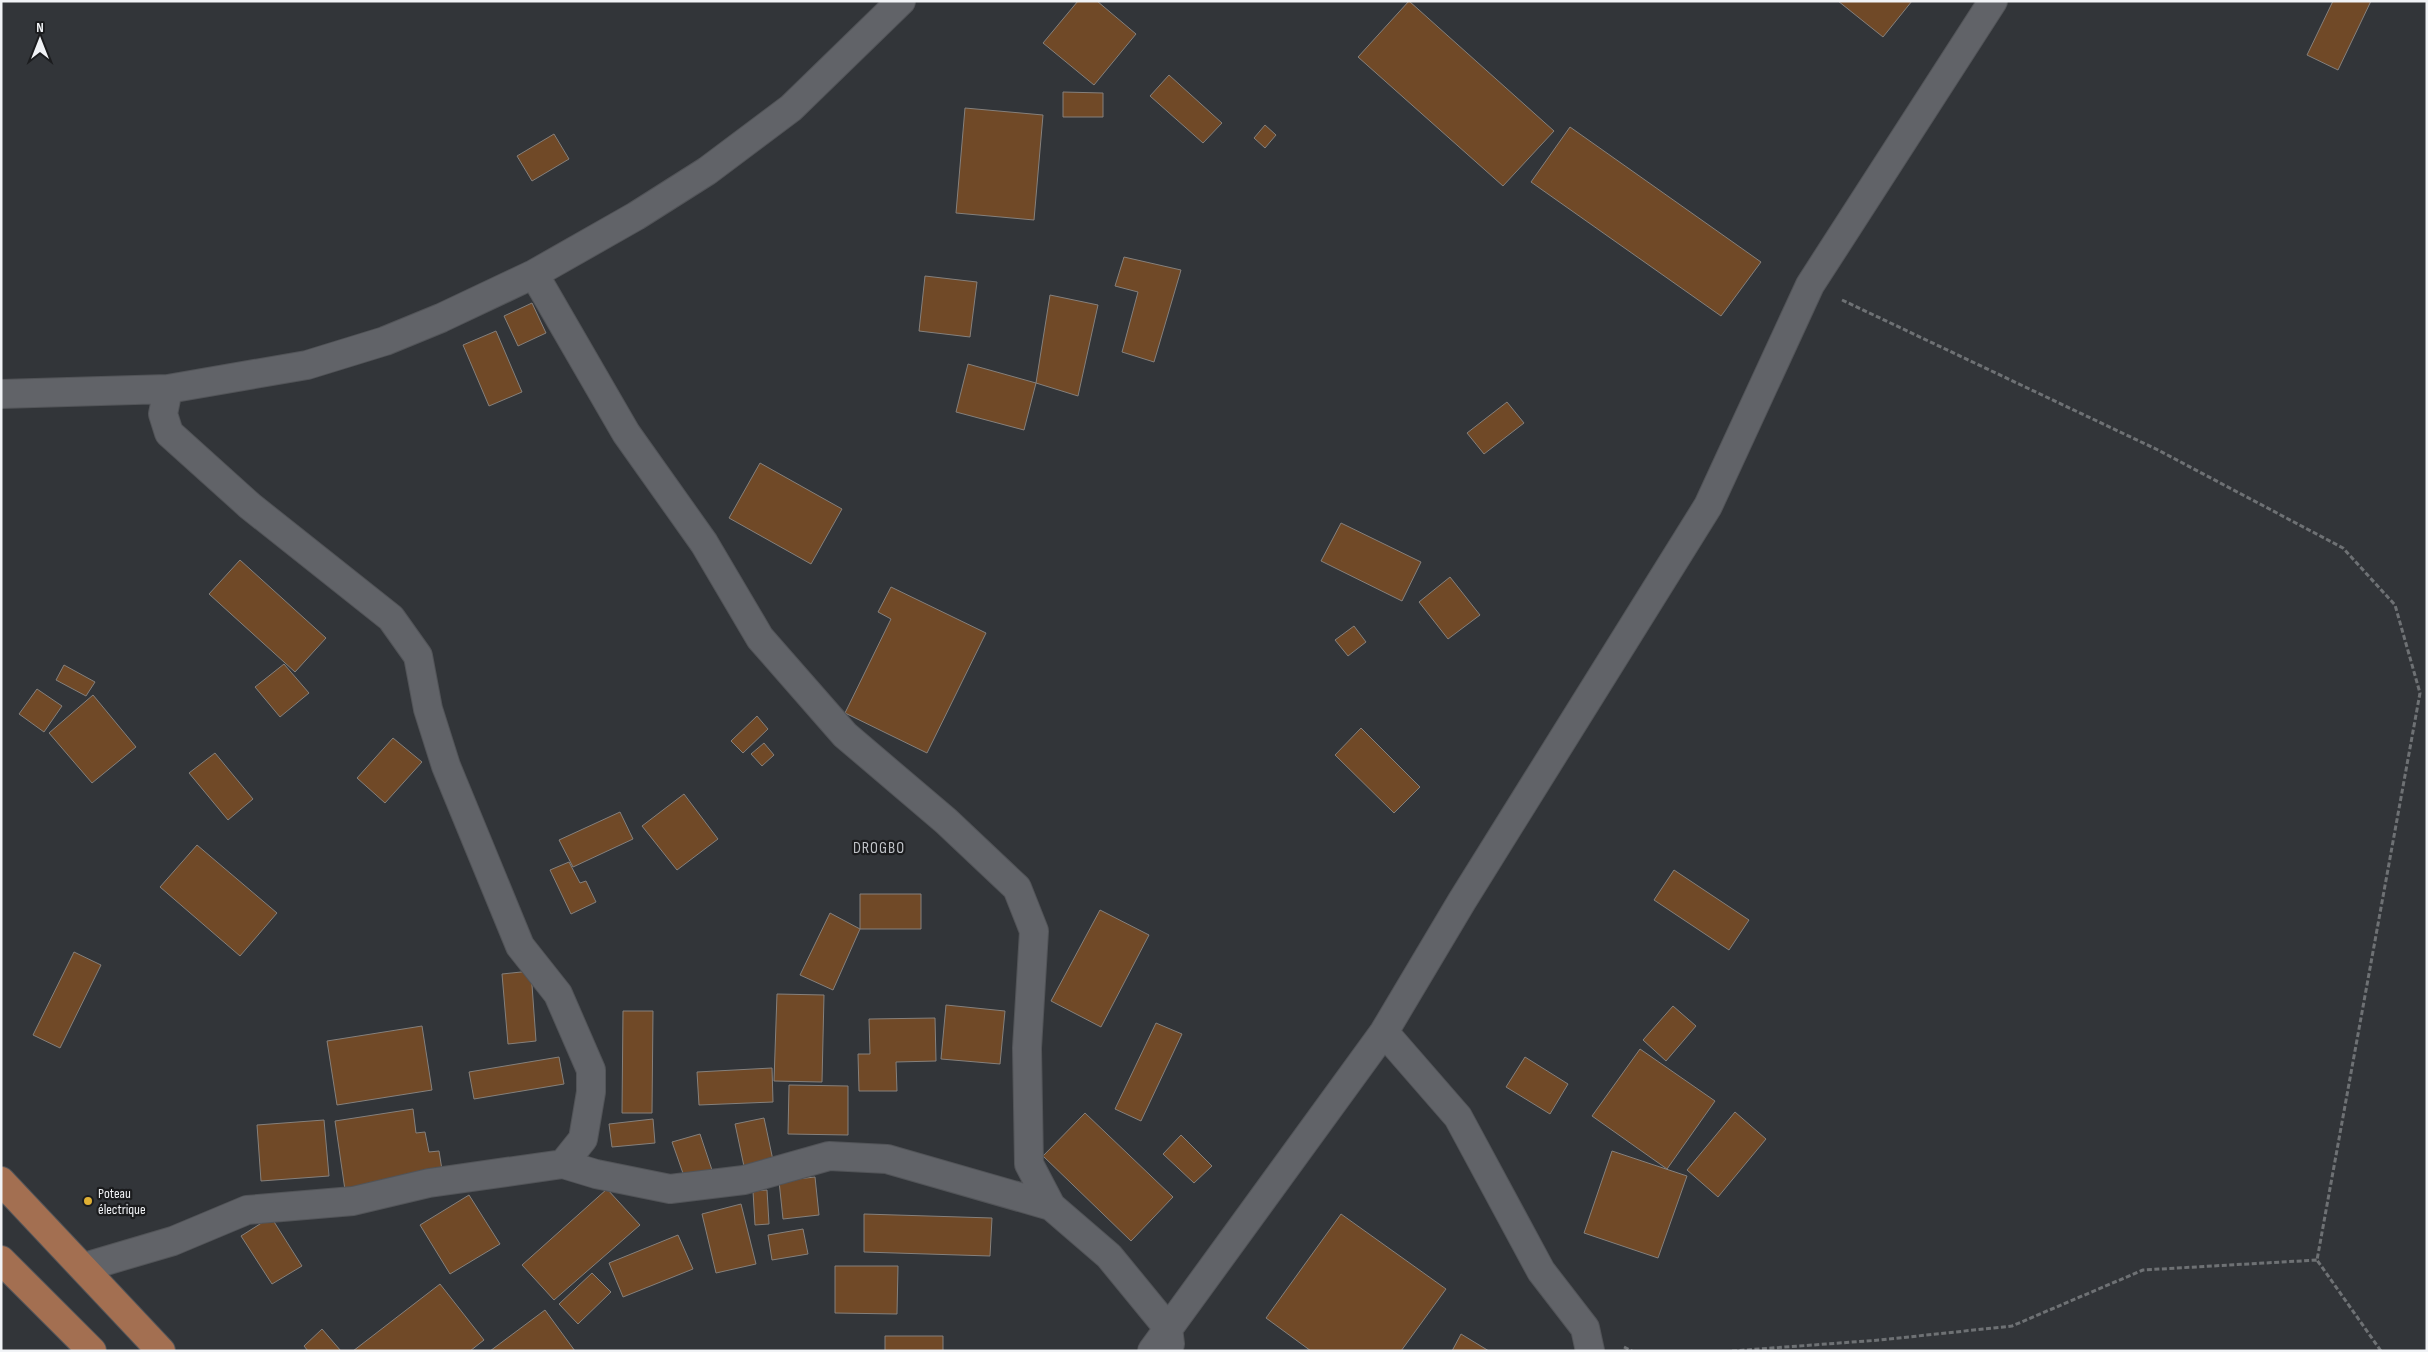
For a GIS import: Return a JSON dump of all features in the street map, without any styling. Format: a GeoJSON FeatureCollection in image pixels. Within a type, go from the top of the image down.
{"type":"FeatureCollection","features":[{"type":"Feature","properties":{"kind":"main road"},"geometry":{"type":"LineString","coordinates":[[1,1181],[161,1351]]}},
{"type":"Feature","properties":{"kind":"main road"},"geometry":{"type":"LineString","coordinates":[[2,1262],[92,1351]]}},
{"type":"Feature","properties":{"kind":"street"},"geometry":{"type":"LineString","coordinates":[[1,394],[168,389],[306,365],[385,341],[440,318],[534,274],[636,216],[707,171],[791,108],[901,1]]}},
{"type":"Feature","properties":{"kind":"street"},"geometry":{"type":"LineString","coordinates":[[1152,1351],[1170,1339],[1384,1032],[1462,901],[1708,506],[1810,285],[1993,1]]}},
{"type":"Feature","properties":{"kind":"street"},"geometry":{"type":"LineString","coordinates":[[534,274],[626,433],[704,543],[760,638],[844,736],[946,821],[1017,888],[1034,931],[1027,1048],[1029,1164],[1051,1206],[1109,1256],[1170,1339]]}},
{"type":"Feature","properties":{"kind":"street"},"geometry":{"type":"LineString","coordinates":[[168,389],[163,414],[169,433],[250,506],[391,618],[418,656],[428,709],[446,766],[520,946],[558,994],[591,1070],[591,1092],[583,1139],[563,1164]]}},
{"type":"Feature","properties":{"kind":"street"},"geometry":{"type":"LineString","coordinates":[[1384,1032],[1458,1117],[1541,1271],[1585,1328],[1590,1351]]}},
{"type":"Feature","properties":{"kind":"street"},"geometry":{"type":"LineString","coordinates":[[84,1268],[173,1241],[247,1210],[352,1200],[429,1183],[563,1164],[596,1174],[670,1189],[744,1180],[829,1156],[887,1159],[1051,1206]]}},
{"type":"Feature","properties":{"kind":"path"},"geometry":{"type":"LineString","coordinates":[[1810,285],[2158,450],[2343,548],[2396,605],[2420,693],[2317,1260],[2381,1351]]}},
{"type":"Feature","properties":{"kind":"path"},"geometry":{"type":"LineString","coordinates":[[1732,1351],[1880,1340],[2012,1326],[2142,1270],[2317,1260]]}},
{"type":"Feature","properties":{"kind":"building"},"geometry":{"type":"Polygon","coordinates":[[[1078,1],[1097,1],[1136,34],[1094,85],[1043,43],[1078,1]]]}},
{"type":"Feature","properties":{"kind":"building"},"geometry":{"type":"Polygon","coordinates":[[[1409,1],[1554,131],[1503,186],[1358,57],[1409,1]]]}},
{"type":"Feature","properties":{"kind":"building"},"geometry":{"type":"Polygon","coordinates":[[[1838,1],[1912,1],[1883,37],[1838,1]]]}},
{"type":"Feature","properties":{"kind":"building"},"geometry":{"type":"Polygon","coordinates":[[[2333,1],[2371,1],[2338,70],[2307,55],[2333,1]]]}},
{"type":"Feature","properties":{"kind":"building"},"geometry":{"type":"Polygon","coordinates":[[[1169,75],[1222,123],[1203,143],[1150,96],[1169,75]]]}},
{"type":"Feature","properties":{"kind":"building"},"geometry":{"type":"Polygon","coordinates":[[[1063,92],[1103,93],[1103,117],[1063,117],[1063,92]]]}},
{"type":"Feature","properties":{"kind":"building"},"geometry":{"type":"Polygon","coordinates":[[[965,108],[1043,115],[1034,220],[956,213],[965,108]]]}},
{"type":"Feature","properties":{"kind":"building"},"geometry":{"type":"Polygon","coordinates":[[[1265,125],[1276,135],[1265,148],[1254,138],[1265,125]]]}},
{"type":"Feature","properties":{"kind":"building"},"geometry":{"type":"Polygon","coordinates":[[[1570,127],[1761,262],[1721,316],[1531,182],[1570,127]]]}},
{"type":"Feature","properties":{"kind":"building"},"geometry":{"type":"Polygon","coordinates":[[[554,134],[569,159],[532,181],[517,156],[554,134]]]}},
{"type":"Feature","properties":{"kind":"building"},"geometry":{"type":"Polygon","coordinates":[[[1124,257],[1181,270],[1154,362],[1122,352],[1138,292],[1115,286],[1124,257]]]}},
{"type":"Feature","properties":{"kind":"building"},"geometry":{"type":"Polygon","coordinates":[[[925,276],[977,282],[970,337],[919,331],[925,276]]]}},
{"type":"Feature","properties":{"kind":"building"},"geometry":{"type":"Polygon","coordinates":[[[1050,295],[1098,305],[1078,396],[1036,383],[1050,295]]]}},
{"type":"Feature","properties":{"kind":"building"},"geometry":{"type":"Polygon","coordinates":[[[532,303],[546,333],[518,346],[504,316],[532,303]]]}},
{"type":"Feature","properties":{"kind":"building"},"geometry":{"type":"Polygon","coordinates":[[[496,331],[522,392],[489,406],[463,345],[496,331]]]}},
{"type":"Feature","properties":{"kind":"building"},"geometry":{"type":"Polygon","coordinates":[[[968,364],[1036,383],[1024,430],[956,412],[968,364]]]}},
{"type":"Feature","properties":{"kind":"building"},"geometry":{"type":"Polygon","coordinates":[[[1507,402],[1524,423],[1484,454],[1467,433],[1507,402]]]}},
{"type":"Feature","properties":{"kind":"building"},"geometry":{"type":"Polygon","coordinates":[[[760,463],[842,509],[811,564],[729,518],[760,463]]]}},
{"type":"Feature","properties":{"kind":"building"},"geometry":{"type":"Polygon","coordinates":[[[1341,523],[1421,562],[1402,601],[1321,561],[1341,523]]]}},
{"type":"Feature","properties":{"kind":"building"},"geometry":{"type":"Polygon","coordinates":[[[240,560],[326,638],[295,672],[209,594],[240,560]]]}},
{"type":"Feature","properties":{"kind":"building"},"geometry":{"type":"Polygon","coordinates":[[[1450,577],[1480,615],[1448,639],[1419,602],[1450,577]]]}},
{"type":"Feature","properties":{"kind":"building"},"geometry":{"type":"Polygon","coordinates":[[[891,587],[986,633],[927,753],[845,713],[891,619],[878,612],[891,587]]]}},
{"type":"Feature","properties":{"kind":"building"},"geometry":{"type":"Polygon","coordinates":[[[1354,626],[1366,642],[1348,656],[1335,640],[1354,626]]]}},
{"type":"Feature","properties":{"kind":"building"},"geometry":{"type":"Polygon","coordinates":[[[284,664],[309,693],[280,717],[255,687],[284,664]]]}},
{"type":"Feature","properties":{"kind":"building"},"geometry":{"type":"Polygon","coordinates":[[[64,665],[95,682],[86,696],[56,680],[64,665]]]}},
{"type":"Feature","properties":{"kind":"building"},"geometry":{"type":"Polygon","coordinates":[[[37,689],[62,706],[44,732],[19,714],[37,689]]]}},
{"type":"Feature","properties":{"kind":"building"},"geometry":{"type":"Polygon","coordinates":[[[93,695],[136,747],[92,783],[49,733],[93,695]]]}},
{"type":"Feature","properties":{"kind":"building"},"geometry":{"type":"Polygon","coordinates":[[[757,716],[768,729],[743,753],[731,741],[757,716]]]}},
{"type":"Feature","properties":{"kind":"building"},"geometry":{"type":"Polygon","coordinates":[[[1361,728],[1420,787],[1394,813],[1335,755],[1361,728]]]}},
{"type":"Feature","properties":{"kind":"building"},"geometry":{"type":"Polygon","coordinates":[[[393,738],[422,762],[385,803],[357,778],[393,738]]]}},
{"type":"Feature","properties":{"kind":"building"},"geometry":{"type":"Polygon","coordinates":[[[764,743],[774,755],[762,766],[751,754],[764,743]]]}},
{"type":"Feature","properties":{"kind":"building"},"geometry":{"type":"Polygon","coordinates":[[[215,753],[253,799],[228,820],[189,773],[215,753]]]}},
{"type":"Feature","properties":{"kind":"building"},"geometry":{"type":"Polygon","coordinates":[[[684,794],[718,839],[677,870],[642,826],[684,794]]]}},
{"type":"Feature","properties":{"kind":"building"},"geometry":{"type":"Polygon","coordinates":[[[620,812],[633,839],[573,867],[559,840],[620,812]]]}},
{"type":"Feature","properties":{"kind":"building"},"geometry":{"type":"Polygon","coordinates":[[[197,845],[277,913],[240,956],[160,887],[197,845]]]}},
{"type":"Feature","properties":{"kind":"building"},"geometry":{"type":"Polygon","coordinates":[[[569,862],[580,883],[586,881],[596,902],[571,914],[550,870],[569,862]]]}},
{"type":"Feature","properties":{"kind":"building"},"geometry":{"type":"Polygon","coordinates":[[[1674,870],[1749,920],[1729,950],[1654,900],[1674,870]]]}},
{"type":"Feature","properties":{"kind":"building"},"geometry":{"type":"Polygon","coordinates":[[[860,894],[921,894],[921,929],[860,929],[860,894]]]}},
{"type":"Feature","properties":{"kind":"building"},"geometry":{"type":"Polygon","coordinates":[[[1100,910],[1149,935],[1101,1027],[1051,1001],[1100,910]]]}},
{"type":"Feature","properties":{"kind":"building"},"geometry":{"type":"Polygon","coordinates":[[[830,913],[860,929],[833,990],[800,975],[830,913]]]}},
{"type":"Feature","properties":{"kind":"building"},"geometry":{"type":"Polygon","coordinates":[[[74,952],[101,965],[60,1048],[33,1035],[74,952]]]}},
{"type":"Feature","properties":{"kind":"building"},"geometry":{"type":"Polygon","coordinates":[[[531,971],[536,1041],[508,1044],[502,974],[531,971]]]}},
{"type":"Feature","properties":{"kind":"building"},"geometry":{"type":"Polygon","coordinates":[[[777,994],[824,995],[822,1082],[774,1081],[777,994]]]}},
{"type":"Feature","properties":{"kind":"building"},"geometry":{"type":"Polygon","coordinates":[[[946,1005],[1005,1011],[1000,1064],[941,1059],[946,1005]]]}},
{"type":"Feature","properties":{"kind":"building"},"geometry":{"type":"Polygon","coordinates":[[[1673,1006],[1696,1026],[1666,1061],[1643,1040],[1673,1006]]]}},
{"type":"Feature","properties":{"kind":"building"},"geometry":{"type":"Polygon","coordinates":[[[623,1011],[653,1011],[652,1113],[622,1113],[623,1011]]]}},
{"type":"Feature","properties":{"kind":"building"},"geometry":{"type":"Polygon","coordinates":[[[935,1018],[936,1061],[896,1062],[897,1091],[859,1091],[858,1054],[870,1054],[869,1019],[935,1018]]]}},
{"type":"Feature","properties":{"kind":"building"},"geometry":{"type":"Polygon","coordinates":[[[1156,1023],[1182,1034],[1141,1121],[1115,1109],[1156,1023]]]}},
{"type":"Feature","properties":{"kind":"building"},"geometry":{"type":"Polygon","coordinates":[[[422,1026],[432,1090],[337,1105],[327,1041],[422,1026]]]}},
{"type":"Feature","properties":{"kind":"building"},"geometry":{"type":"Polygon","coordinates":[[[1640,1049],[1715,1101],[1667,1169],[1592,1116],[1640,1049]]]}},
{"type":"Feature","properties":{"kind":"building"},"geometry":{"type":"Polygon","coordinates":[[[559,1057],[564,1084],[474,1099],[469,1072],[559,1057]]]}},
{"type":"Feature","properties":{"kind":"building"},"geometry":{"type":"Polygon","coordinates":[[[1525,1057],[1568,1084],[1550,1114],[1506,1087],[1525,1057]]]}},
{"type":"Feature","properties":{"kind":"building"},"geometry":{"type":"Polygon","coordinates":[[[772,1068],[773,1102],[699,1105],[697,1072],[772,1068]]]}},
{"type":"Feature","properties":{"kind":"building"},"geometry":{"type":"Polygon","coordinates":[[[789,1085],[848,1086],[848,1135],[788,1134],[789,1085]]]}},
{"type":"Feature","properties":{"kind":"building"},"geometry":{"type":"Polygon","coordinates":[[[413,1109],[416,1133],[425,1132],[429,1152],[439,1151],[443,1176],[345,1190],[335,1121],[413,1109]]]}},
{"type":"Feature","properties":{"kind":"building"},"geometry":{"type":"Polygon","coordinates":[[[1735,1112],[1766,1139],[1718,1197],[1687,1170],[1735,1112]]]}},
{"type":"Feature","properties":{"kind":"building"},"geometry":{"type":"Polygon","coordinates":[[[1085,1113],[1173,1197],[1131,1241],[1043,1156],[1085,1113]]]}},
{"type":"Feature","properties":{"kind":"building"},"geometry":{"type":"Polygon","coordinates":[[[764,1118],[774,1165],[745,1171],[735,1124],[764,1118]]]}},
{"type":"Feature","properties":{"kind":"building"},"geometry":{"type":"Polygon","coordinates":[[[653,1119],[655,1143],[612,1147],[609,1124],[653,1119]]]}},
{"type":"Feature","properties":{"kind":"building"},"geometry":{"type":"Polygon","coordinates":[[[324,1120],[329,1176],[261,1181],[257,1125],[324,1120]]]}},
{"type":"Feature","properties":{"kind":"building"},"geometry":{"type":"Polygon","coordinates":[[[700,1134],[712,1170],[685,1179],[672,1142],[700,1134]]]}},
{"type":"Feature","properties":{"kind":"building"},"geometry":{"type":"Polygon","coordinates":[[[1181,1135],[1212,1166],[1194,1183],[1163,1154],[1181,1135]]]}},
{"type":"Feature","properties":{"kind":"building"},"geometry":{"type":"Polygon","coordinates":[[[1612,1151],[1687,1176],[1658,1258],[1584,1233],[1612,1151]]]}},
{"type":"Feature","properties":{"kind":"building"},"geometry":{"type":"Polygon","coordinates":[[[815,1177],[819,1215],[783,1219],[779,1181],[815,1177]]]}},
{"type":"Feature","properties":{"kind":"building"},"geometry":{"type":"Polygon","coordinates":[[[607,1189],[640,1225],[554,1300],[522,1265],[607,1189]]]}},
{"type":"Feature","properties":{"kind":"building"},"geometry":{"type":"Polygon","coordinates":[[[767,1190],[769,1224],[755,1225],[753,1191],[767,1190]]]}},
{"type":"Feature","properties":{"kind":"building"},"geometry":{"type":"Polygon","coordinates":[[[469,1195],[500,1244],[450,1274],[420,1225],[469,1195]]]}},
{"type":"Feature","properties":{"kind":"building"},"geometry":{"type":"Polygon","coordinates":[[[741,1204],[756,1264],[716,1273],[702,1214],[741,1204]]]}},
{"type":"Feature","properties":{"kind":"building"},"geometry":{"type":"Polygon","coordinates":[[[864,1214],[992,1218],[990,1256],[864,1252],[864,1214]]]}},
{"type":"Feature","properties":{"kind":"building"},"geometry":{"type":"Polygon","coordinates":[[[1341,1214],[1446,1289],[1401,1351],[1311,1351],[1266,1318],[1341,1214]]]}},
{"type":"Feature","properties":{"kind":"building"},"geometry":{"type":"Polygon","coordinates":[[[271,1217],[302,1266],[272,1284],[241,1236],[271,1217]]]}},
{"type":"Feature","properties":{"kind":"building"},"geometry":{"type":"Polygon","coordinates":[[[803,1229],[808,1254],[772,1260],[768,1235],[803,1229]]]}},
{"type":"Feature","properties":{"kind":"building"},"geometry":{"type":"Polygon","coordinates":[[[678,1235],[693,1269],[623,1297],[609,1263],[678,1235]]]}},
{"type":"Feature","properties":{"kind":"building"},"geometry":{"type":"Polygon","coordinates":[[[835,1266],[898,1266],[897,1314],[835,1313],[835,1266]]]}},
{"type":"Feature","properties":{"kind":"building"},"geometry":{"type":"Polygon","coordinates":[[[592,1273],[611,1292],[578,1324],[559,1304],[592,1273]]]}},
{"type":"Feature","properties":{"kind":"building"},"geometry":{"type":"Polygon","coordinates":[[[440,1284],[484,1340],[470,1351],[353,1351],[440,1284]]]}},
{"type":"Feature","properties":{"kind":"building"},"geometry":{"type":"Polygon","coordinates":[[[545,1310],[575,1351],[490,1351],[545,1310]]]}},
{"type":"Feature","properties":{"kind":"building"},"geometry":{"type":"Polygon","coordinates":[[[322,1329],[341,1351],[308,1351],[304,1346],[322,1329]]]}},
{"type":"Feature","properties":{"kind":"building"},"geometry":{"type":"Polygon","coordinates":[[[1461,1334],[1489,1351],[1452,1351],[1461,1334]]]}},
{"type":"Feature","properties":{"kind":"building"},"geometry":{"type":"Polygon","coordinates":[[[885,1336],[943,1336],[943,1351],[885,1351],[885,1336]]]}},
{"type":"Feature","properties":{"kind":"place","name":"Poteau électrique"},"geometry":{"type":"Point","coordinates":[88,1201]}},
{"type":"Feature","properties":{"kind":"district","name":"DROGBO"},"geometry":{"type":"Point","coordinates":[879,847]}}]}
